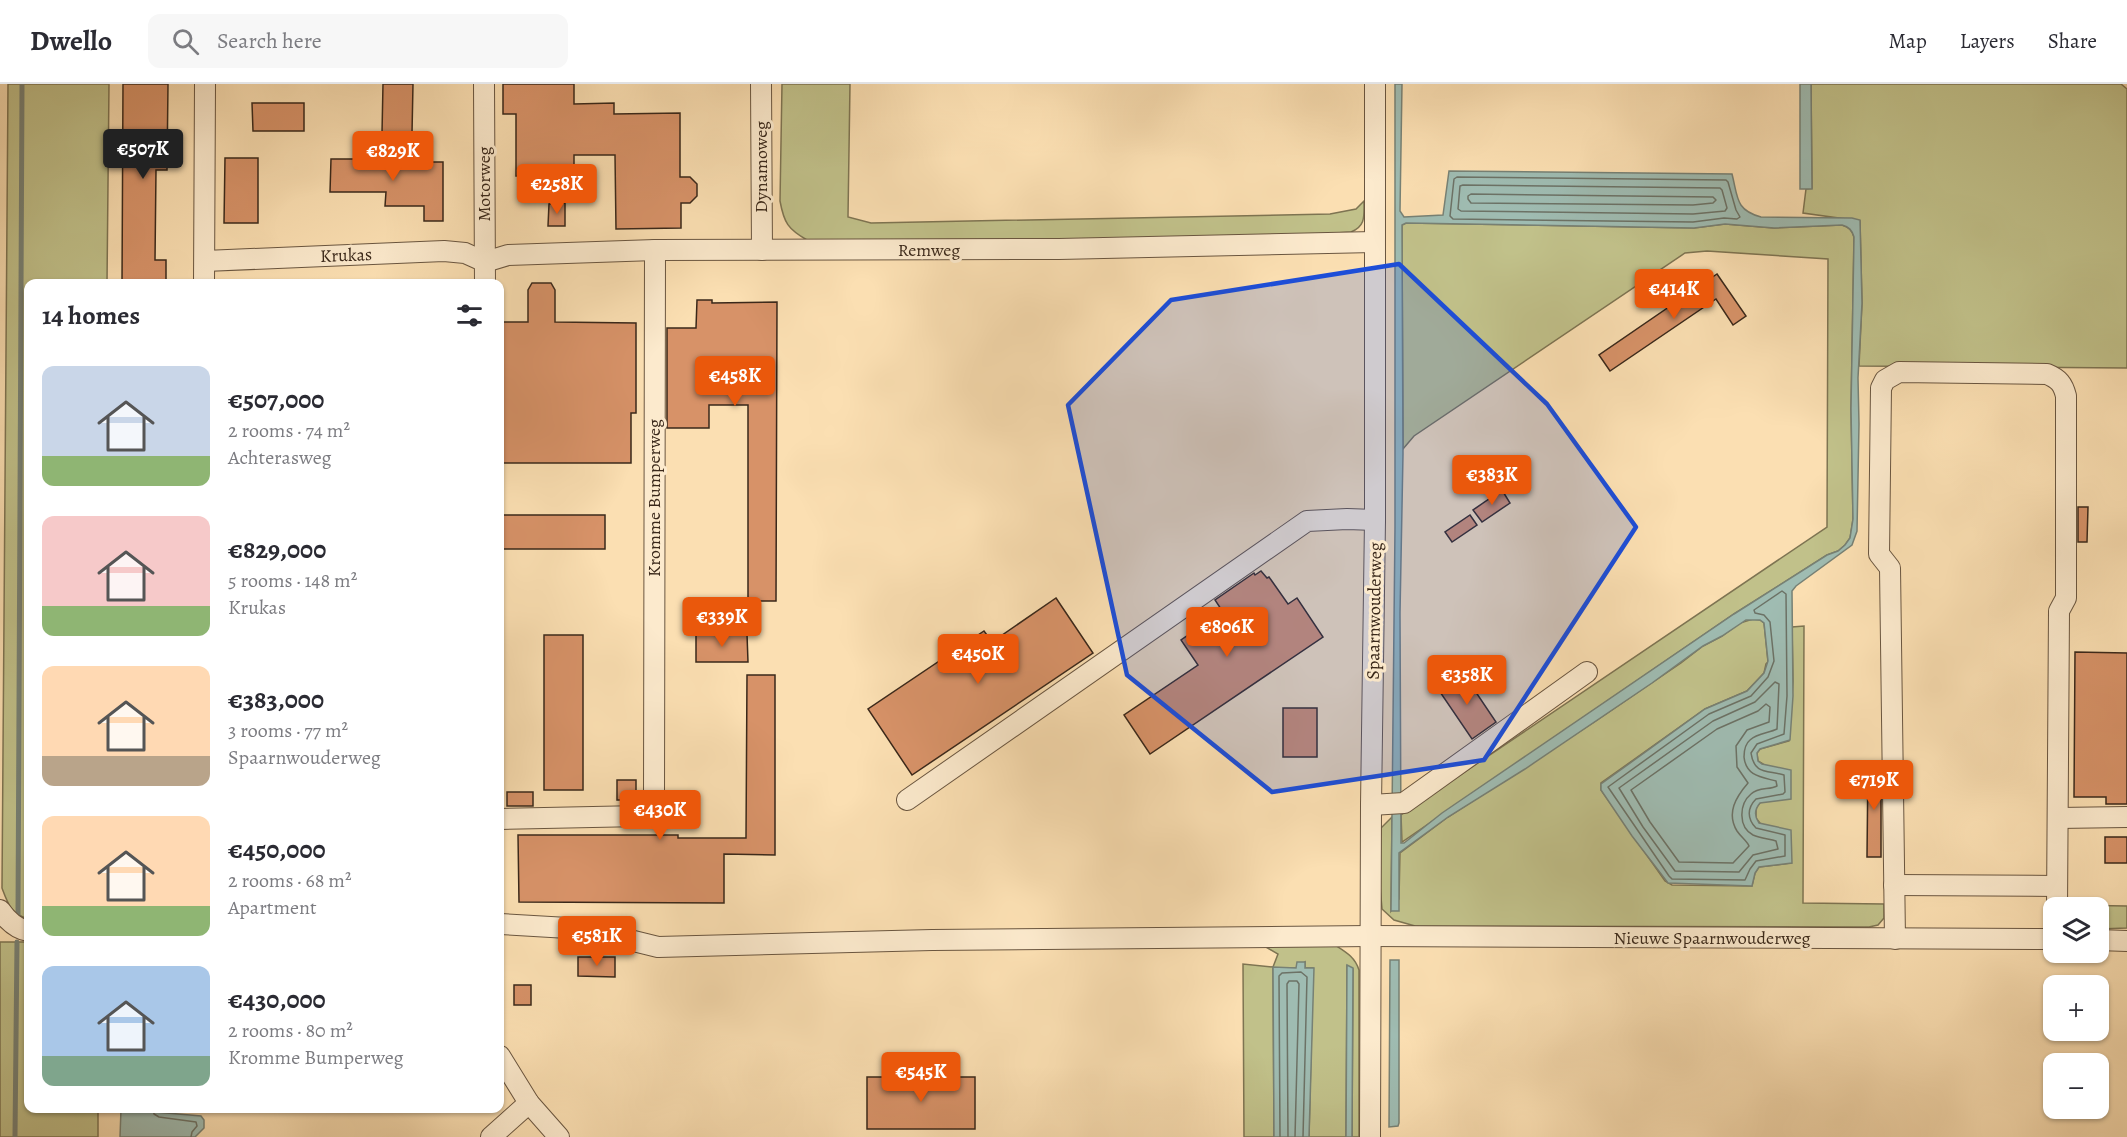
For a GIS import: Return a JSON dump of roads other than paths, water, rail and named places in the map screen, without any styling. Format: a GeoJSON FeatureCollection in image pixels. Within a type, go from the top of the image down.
{"type":"FeatureCollection","features":[{"type":"Feature","properties":{"kind":"street"},"geometry":{"type":"LineString","coordinates":[[204,279],[205,84]]}},
{"type":"Feature","properties":{"kind":"street","name":"Motorweg"},"geometry":{"type":"LineString","coordinates":[[484,84],[485,279]]}},
{"type":"Feature","properties":{"kind":"street","name":"Dynamoweg"},"geometry":{"type":"LineString","coordinates":[[761,84],[762,250]]}},
{"type":"Feature","properties":{"kind":"street","name":"Spaarnwouderweg"},"geometry":{"type":"LineString","coordinates":[[1370,1137],[1370,936],[1387,804],[1375,520],[1375,84]]}},
{"type":"Feature","properties":{"kind":"street","name":"Remweg"},"geometry":{"type":"LineString","coordinates":[[485,262],[508,255],[655,250],[1059,249],[1374,242]]}},
{"type":"Feature","properties":{"kind":"street","name":"Kromme Bumperweg"},"geometry":{"type":"LineString","coordinates":[[504,819],[641,816],[654,800],[655,250]]}},
{"type":"Feature","properties":{"kind":"street","name":"Krukas"},"geometry":{"type":"LineString","coordinates":[[205,261],[444,251],[465,253],[485,262]]}},
{"type":"Feature","properties":{"kind":"street"},"geometry":{"type":"LineString","coordinates":[[1895,939],[1890,568],[1879,554],[1881,388],[1885,380],[1899,372],[2047,374],[2059,380],[2064,388],[2066,396],[2066,598],[2059,611],[2057,897]]}},
{"type":"Feature","properties":{"kind":"street"},"geometry":{"type":"LineString","coordinates":[[907,800],[1307,521],[1375,520]]}},
{"type":"Feature","properties":{"kind":"street"},"geometry":{"type":"LineString","coordinates":[[1387,804],[1587,672]]}},
{"type":"Feature","properties":{"kind":"street"},"geometry":{"type":"LineString","coordinates":[[2058,818],[2127,817]]}},
{"type":"Feature","properties":{"kind":"street"},"geometry":{"type":"LineString","coordinates":[[1894,885],[2057,886]]}},
{"type":"Feature","properties":{"kind":"street"},"geometry":{"type":"LineString","coordinates":[[2,917],[24,930]]}},
{"type":"Feature","properties":{"kind":"street","name":"Nieuwe Spaarnwouderweg"},"geometry":{"type":"LineString","coordinates":[[504,924],[585,929],[658,947],[932,940],[1370,936],[2043,939]]}},
{"type":"Feature","properties":{"kind":"street"},"geometry":{"type":"LineString","coordinates":[[2109,940],[2126,939]]}},
{"type":"Feature","properties":{"kind":"street"},"geometry":{"type":"LineString","coordinates":[[504,1062],[529,1103],[559,1137]]}},
{"type":"Feature","properties":{"kind":"street"},"geometry":{"type":"LineString","coordinates":[[491,1137],[529,1103]]}},
{"type":"Feature","properties":{"kind":"water"},"geometry":{"type":"Polygon","coordinates":[[[1395,84],[1402,84],[1400,211],[1404,217],[1443,215],[1449,171],[1732,174],[1739,202],[1746,211],[1761,217],[1860,220],[1862,303],[1858,378],[1857,531],[1852,545],[1792,591],[1793,696],[1790,740],[1760,749],[1757,753],[1758,761],[1762,764],[1791,770],[1791,799],[1760,803],[1755,813],[1759,823],[1791,830],[1792,863],[1759,867],[1752,886],[1668,883],[1601,790],[1601,784],[1705,709],[1747,691],[1764,673],[1768,661],[1764,623],[1760,620],[1746,620],[1703,646],[1525,769],[1448,817],[1399,853],[1399,911],[1391,911],[1395,527],[1395,84]],[[1406,223],[1402,225],[1401,843],[1734,614],[1827,555],[1838,551],[1850,538],[1853,519],[1851,409],[1854,237],[1852,232],[1842,225],[1774,228],[1725,224],[1694,228],[1406,223]]]}},
{"type":"Feature","properties":{"kind":"water"},"geometry":{"type":"Polygon","coordinates":[[[1800,84],[1811,84],[1812,189],[1800,189],[1800,84]]]}},
{"type":"Feature","properties":{"kind":"water"},"geometry":{"type":"Polygon","coordinates":[[[1390,960],[1399,960],[1399,1123],[1398,1126],[1389,1127],[1390,960]]]}},
{"type":"Feature","properties":{"kind":"water"},"geometry":{"type":"Polygon","coordinates":[[[1297,962],[1305,962],[1305,968],[1314,968],[1309,1137],[1274,1137],[1273,967],[1296,968],[1297,962]]]}},
{"type":"Feature","properties":{"kind":"water"},"geometry":{"type":"Polygon","coordinates":[[[1347,965],[1353,968],[1352,1137],[1346,1137],[1347,965]]]}},
{"type":"Feature","properties":{"kind":"water"},"geometry":{"type":"Polygon","coordinates":[[[121,1113],[167,1113],[201,1116],[204,1120],[204,1128],[195,1137],[120,1137],[121,1113]]]}},
{"type":"Feature","properties":{"kind":"waterway"},"geometry":{"type":"LineString","coordinates":[[18,916],[22,84]]}},
{"type":"Feature","properties":{"kind":"waterway"},"geometry":{"type":"LineString","coordinates":[[15,1137],[17,942]]}}]}
